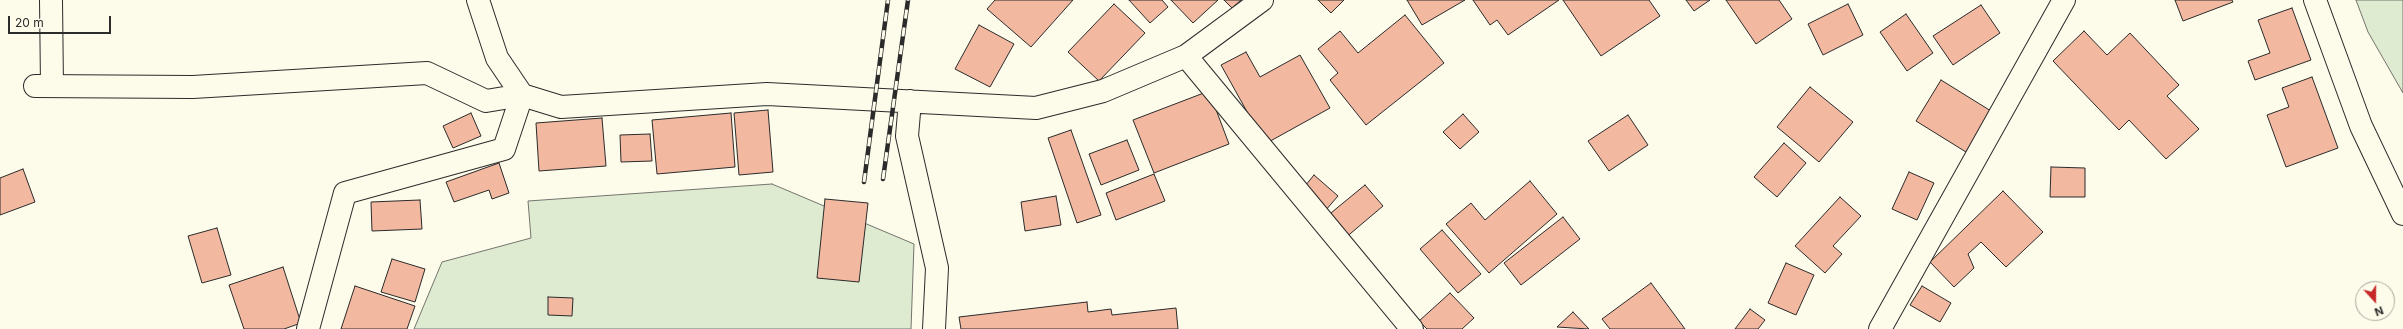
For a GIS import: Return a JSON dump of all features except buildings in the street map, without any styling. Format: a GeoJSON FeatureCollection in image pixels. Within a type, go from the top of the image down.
{"type":"FeatureCollection","features":[{"type":"Feature","properties":{"kind":"street"},"geometry":{"type":"LineString","coordinates":[[51,0],[44,86],[193,87],[426,73],[486,101],[522,95],[561,107],[767,94],[1036,108],[1103,91],[1186,56],[1262,0]]}},
{"type":"Feature","properties":{"kind":"street"},"geometry":{"type":"LineString","coordinates":[[478,0],[497,58],[522,95]]}},
{"type":"Feature","properties":{"kind":"street"},"geometry":{"type":"LineString","coordinates":[[1880,329],[2064,0]]}},
{"type":"Feature","properties":{"kind":"street"},"geometry":{"type":"LineString","coordinates":[[2315,0],[2361,126],[2403,214]]}},
{"type":"Feature","properties":{"kind":"street"},"geometry":{"type":"LineString","coordinates":[[1186,56],[1412,329]]}},
{"type":"Feature","properties":{"kind":"street"},"geometry":{"type":"LineString","coordinates":[[308,329],[345,193],[504,149],[522,95]]}},
{"type":"Feature","properties":{"kind":"street"},"geometry":{"type":"LineString","coordinates":[[910,101],[907,136],[937,268],[934,329]]}},
{"type":"Feature","properties":{"kind":"green space"},"geometry":{"type":"Polygon","coordinates":[[[2356,0],[2403,0],[2403,93],[2368,32],[2356,0]]]}},
{"type":"Feature","properties":{"kind":"green space"},"geometry":{"type":"Polygon","coordinates":[[[772,184],[914,244],[911,329],[414,329],[442,262],[531,238],[528,201],[772,184]]]}},
{"type":"Feature","properties":{"kind":"railway"},"geometry":{"type":"LineString","coordinates":[[864,182],[888,0]]}},
{"type":"Feature","properties":{"kind":"railway"},"geometry":{"type":"LineString","coordinates":[[883,179],[908,0]]}}]}
